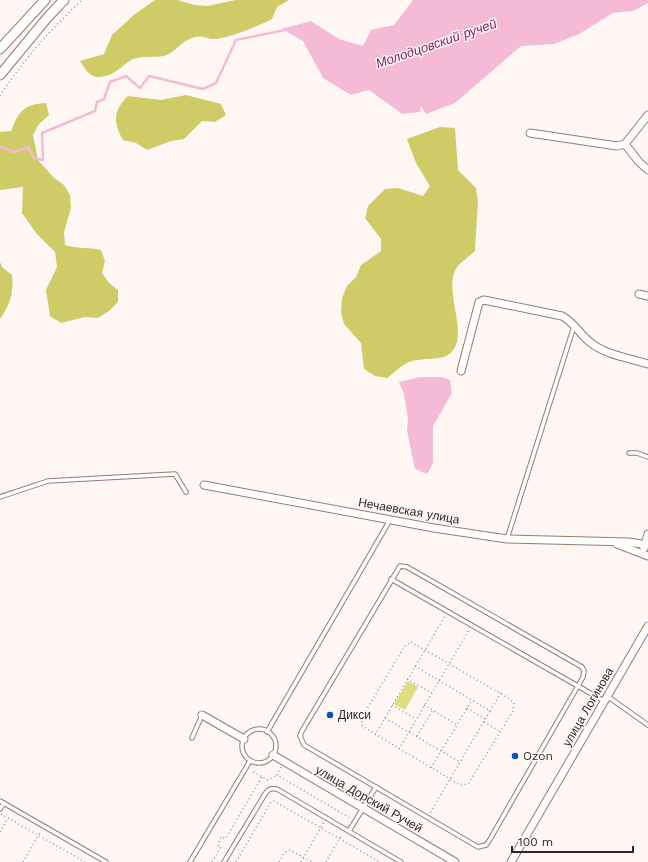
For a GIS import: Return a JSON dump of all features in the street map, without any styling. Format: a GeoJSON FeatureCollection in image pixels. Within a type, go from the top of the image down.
{"type":"FeatureCollection","features":[{"type":"Feature","properties":{"kind":"main road"},"geometry":{"type":"LineString","coordinates":[[0,49],[45,0]]}},
{"type":"Feature","properties":{"kind":"main road"},"geometry":{"type":"LineString","coordinates":[[0,75],[64,0]]}},
{"type":"Feature","properties":{"kind":"street"},"geometry":{"type":"LineString","coordinates":[[530,133],[617,146],[626,144],[648,115]]}},
{"type":"Feature","properties":{"kind":"street"},"geometry":{"type":"LineString","coordinates":[[626,144],[638,162],[648,170]]}},
{"type":"Feature","properties":{"kind":"street"},"geometry":{"type":"LineString","coordinates":[[639,294],[648,296]]}},
{"type":"Feature","properties":{"kind":"street"},"geometry":{"type":"LineString","coordinates":[[462,372],[479,302],[484,300],[562,316],[575,325],[591,343],[600,349],[648,364]]}},
{"type":"Feature","properties":{"kind":"street","name":"Нечаевская улица"},"geometry":{"type":"LineString","coordinates":[[204,485],[507,539],[628,542],[645,546]]}},
{"type":"Feature","properties":{"kind":"street"},"geometry":{"type":"LineString","coordinates":[[645,546],[648,534]]}},
{"type":"Feature","properties":{"kind":"street","name":"Нечаевская улица"},"geometry":{"type":"LineString","coordinates":[[613,542],[648,556]]}},
{"type":"Feature","properties":{"kind":"street","name":"улица Логинова"},"geometry":{"type":"LineString","coordinates":[[511,862],[648,626]]}},
{"type":"Feature","properties":{"kind":"street"},"geometry":{"type":"LineString","coordinates":[[202,715],[244,739]]}},
{"type":"Feature","properties":{"kind":"street","name":"улица Дорский Ручей"},"geometry":{"type":"LineString","coordinates":[[273,755],[455,862]]}},
{"type":"Feature","properties":{"kind":"lane"},"geometry":{"type":"LineString","coordinates":[[507,539],[575,325]]}},
{"type":"Feature","properties":{"kind":"lane"},"geometry":{"type":"LineString","coordinates":[[630,453],[648,456]]}},
{"type":"Feature","properties":{"kind":"lane"},"geometry":{"type":"LineString","coordinates":[[0,497],[48,481],[175,474],[186,492]]}},
{"type":"Feature","properties":{"kind":"lane"},"geometry":{"type":"LineString","coordinates":[[267,732],[390,519]]}},
{"type":"Feature","properties":{"kind":"lane"},"geometry":{"type":"LineString","coordinates":[[400,566],[407,567],[582,667],[584,671],[584,677],[486,845],[478,847],[304,745],[300,736],[391,579],[400,566]]}},
{"type":"Feature","properties":{"kind":"lane"},"geometry":{"type":"LineString","coordinates":[[391,579],[578,686],[605,699],[648,725]]}},
{"type":"Feature","properties":{"kind":"lane"},"geometry":{"type":"LineString","coordinates":[[192,738],[202,715]]}},
{"type":"Feature","properties":{"kind":"lane"},"geometry":{"type":"LineString","coordinates":[[253,731],[267,732],[273,738],[275,744],[273,755],[265,762],[260,763],[250,761],[242,749],[244,739],[253,731]]}},
{"type":"Feature","properties":{"kind":"lane"},"geometry":{"type":"LineString","coordinates":[[190,862],[250,761]]}},
{"type":"Feature","properties":{"kind":"lane"},"geometry":{"type":"LineString","coordinates":[[349,832],[376,787]]}},
{"type":"Feature","properties":{"kind":"lane"},"geometry":{"type":"LineString","coordinates":[[224,862],[268,790],[277,789],[402,862]]}},
{"type":"Feature","properties":{"kind":"lane"},"geometry":{"type":"LineString","coordinates":[[0,809],[2,802],[106,862]]}},
{"type":"Feature","properties":{"kind":"path"},"geometry":{"type":"LineString","coordinates":[[0,96],[17,69],[57,23],[82,0]]}},
{"type":"Feature","properties":{"kind":"path"},"geometry":{"type":"LineString","coordinates":[[375,735],[447,611]]}},
{"type":"Feature","properties":{"kind":"path"},"geometry":{"type":"LineString","coordinates":[[399,749],[472,625]]}},
{"type":"Feature","properties":{"kind":"path"},"geometry":{"type":"LineString","coordinates":[[407,643],[415,643],[425,649],[501,693],[510,699],[514,707],[501,732],[468,784],[460,785],[364,729],[361,724],[366,711],[407,643]]}},
{"type":"Feature","properties":{"kind":"path"},"geometry":{"type":"LineString","coordinates":[[415,666],[490,711]]}},
{"type":"Feature","properties":{"kind":"path"},"geometry":{"type":"LineString","coordinates":[[407,679],[432,693]]}},
{"type":"Feature","properties":{"kind":"path"},"geometry":{"type":"LineString","coordinates":[[428,817],[501,693]]}},
{"type":"Feature","properties":{"kind":"path"},"geometry":{"type":"LineString","coordinates":[[432,768],[472,700]]}},
{"type":"Feature","properties":{"kind":"path"},"geometry":{"type":"LineString","coordinates":[[392,705],[416,719]]}},
{"type":"Feature","properties":{"kind":"path"},"geometry":{"type":"LineString","coordinates":[[424,705],[457,725]]}},
{"type":"Feature","properties":{"kind":"path"},"geometry":{"type":"LineString","coordinates":[[467,708],[501,732]]}},
{"type":"Feature","properties":{"kind":"path"},"geometry":{"type":"LineString","coordinates":[[417,737],[432,710]]}},
{"type":"Feature","properties":{"kind":"path"},"geometry":{"type":"LineString","coordinates":[[384,718],[460,762]]}},
{"type":"Feature","properties":{"kind":"path"},"geometry":{"type":"LineString","coordinates":[[253,772],[268,780],[277,775],[281,767]]}},
{"type":"Feature","properties":{"kind":"path"},"geometry":{"type":"LineString","coordinates":[[277,775],[351,819]]}},
{"type":"Feature","properties":{"kind":"path"},"geometry":{"type":"LineString","coordinates":[[212,862],[221,847],[218,845],[222,837],[226,838],[262,777]]}},
{"type":"Feature","properties":{"kind":"path"},"geometry":{"type":"LineString","coordinates":[[236,862],[271,802],[274,801],[380,862]]}},
{"type":"Feature","properties":{"kind":"path"},"geometry":{"type":"LineString","coordinates":[[0,813],[85,862]]}},
{"type":"Feature","properties":{"kind":"path"},"geometry":{"type":"LineString","coordinates":[[326,862],[354,813]]}},
{"type":"Feature","properties":{"kind":"path"},"geometry":{"type":"LineString","coordinates":[[0,832],[8,818]]}},
{"type":"Feature","properties":{"kind":"path"},"geometry":{"type":"LineString","coordinates":[[301,862],[327,818]]}},
{"type":"Feature","properties":{"kind":"path"},"geometry":{"type":"LineString","coordinates":[[23,862],[44,826]]}},
{"type":"Feature","properties":{"kind":"path"},"geometry":{"type":"LineString","coordinates":[[279,862],[287,851],[294,851],[312,862]]}},
{"type":"Feature","properties":{"kind":"shaded area"},"geometry":{"type":"Polygon","coordinates":[[[155,0],[177,0],[195,5],[207,6],[236,0],[289,0],[277,7],[272,19],[244,31],[215,39],[202,37],[192,38],[164,56],[135,58],[113,73],[105,76],[96,77],[90,74],[83,67],[80,61],[104,54],[112,35],[135,14],[155,0]]]}},
{"type":"Feature","properties":{"kind":"shaded area"},"geometry":{"type":"Polygon","coordinates":[[[186,95],[221,104],[226,115],[215,122],[202,121],[184,139],[171,141],[147,150],[136,143],[123,140],[117,128],[116,117],[119,107],[128,96],[161,100],[186,95]]]}},
{"type":"Feature","properties":{"kind":"shaded area"},"geometry":{"type":"Polygon","coordinates":[[[46,103],[49,115],[39,124],[33,135],[38,160],[54,178],[64,185],[70,195],[71,208],[64,232],[65,245],[101,250],[105,261],[102,273],[109,283],[118,290],[118,302],[109,311],[98,318],[85,317],[61,323],[50,316],[46,290],[57,267],[55,252],[36,233],[22,213],[23,187],[0,190],[0,132],[11,131],[17,118],[27,107],[46,103]]]}},
{"type":"Feature","properties":{"kind":"shaded area"},"geometry":{"type":"Polygon","coordinates":[[[440,127],[455,128],[458,170],[476,188],[478,201],[475,251],[457,267],[453,277],[452,288],[458,326],[458,337],[455,347],[445,357],[409,362],[387,378],[375,376],[364,369],[361,343],[344,324],[341,312],[342,298],[347,286],[356,277],[361,265],[381,251],[381,239],[365,218],[368,206],[385,189],[398,188],[423,196],[430,186],[416,163],[407,139],[440,127]]]}},
{"type":"Feature","properties":{"kind":"shaded area"},"geometry":{"type":"Polygon","coordinates":[[[0,262],[2,267],[12,275],[12,287],[6,309],[0,319],[0,262]]]}},
{"type":"Feature","properties":{"kind":"shaded area"},"geometry":{"type":"Polygon","coordinates":[[[408,681],[418,687],[405,710],[394,704],[408,681]]]}},
{"type":"Feature","properties":{"kind":"water"},"geometry":{"type":"Polygon","coordinates":[[[413,0],[648,0],[648,3],[633,11],[613,13],[579,34],[554,44],[521,46],[455,103],[426,114],[421,106],[420,112],[402,114],[369,90],[351,95],[323,78],[303,41],[282,29],[311,21],[339,39],[363,46],[371,30],[394,25],[413,0]]]}},
{"type":"Feature","properties":{"kind":"water"},"geometry":{"type":"Polygon","coordinates":[[[420,377],[442,377],[450,380],[452,393],[433,426],[433,463],[427,474],[415,469],[407,431],[408,419],[404,394],[399,382],[420,377]]]}},
{"type":"Feature","properties":{"kind":"waterway","name":"Молодцовский ручей"},"geometry":{"type":"LineString","coordinates":[[0,147],[14,152],[28,147],[34,158],[43,160],[42,133],[95,111],[97,102],[104,99],[110,82],[126,76],[140,88],[149,76],[203,89],[216,83],[236,40],[285,30]]}},
{"type":"Feature","properties":{"kind":"place","name":"Дикси"},"geometry":{"type":"Point","coordinates":[330,715]}},
{"type":"Feature","properties":{"kind":"place","name":"Ozon"},"geometry":{"type":"Point","coordinates":[515,756]}}]}
